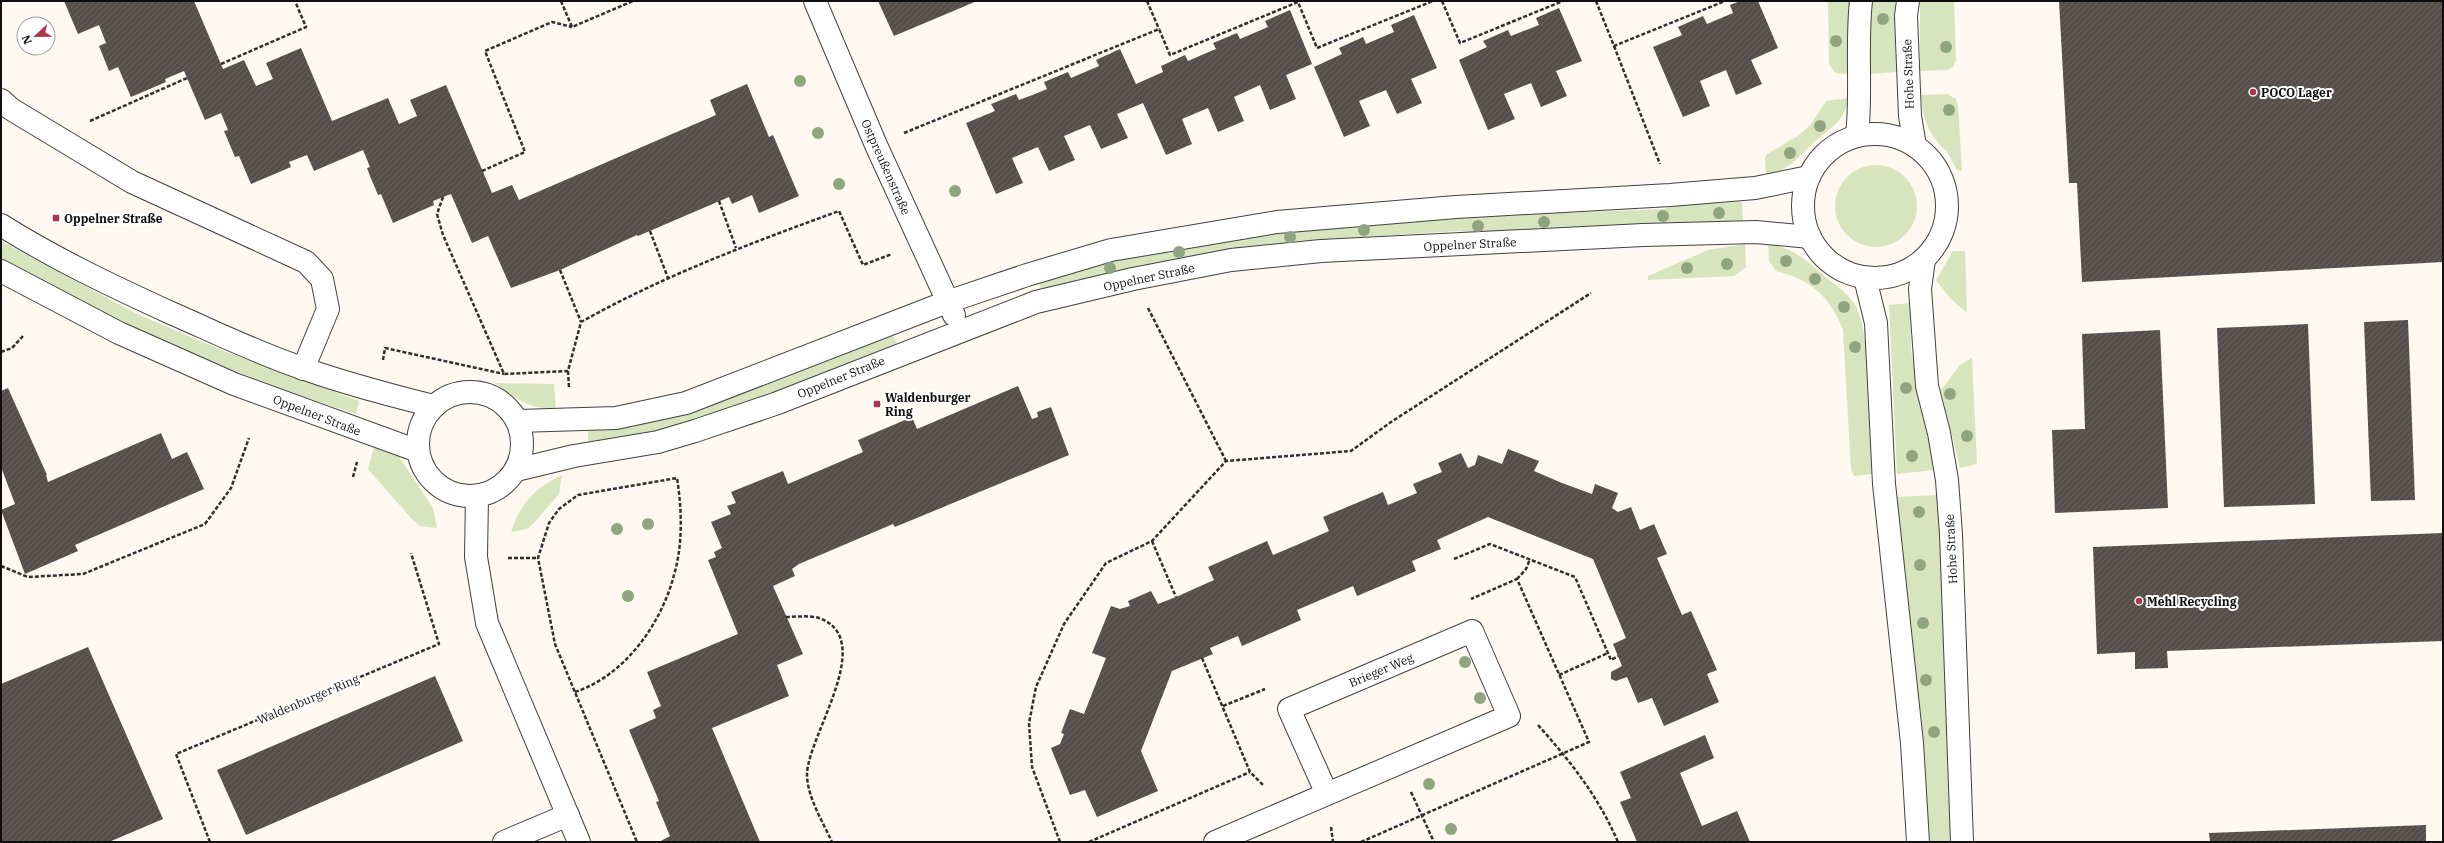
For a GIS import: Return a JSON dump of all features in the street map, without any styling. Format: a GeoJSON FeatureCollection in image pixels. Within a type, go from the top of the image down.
{"type":"FeatureCollection","features":[{"type":"Feature","properties":{"kind":"street","name":"Ostpreußenstraße"},"geometry":{"type":"LineString","coordinates":[[815,1],[876,145],[961,330]]}},
{"type":"Feature","properties":{"kind":"street"},"geometry":{"type":"LineString","coordinates":[[1857,136],[1860,114],[1859,39],[1861,1]]}},
{"type":"Feature","properties":{"kind":"street","name":"Hohe Straße"},"geometry":{"type":"LineString","coordinates":[[1908,1],[1906,16],[1910,116],[1915,146]]}},
{"type":"Feature","properties":{"kind":"street"},"geometry":{"type":"LineString","coordinates":[[1,100],[11,109],[132,182],[306,262],[322,279],[328,309],[304,369]]}},
{"type":"Feature","properties":{"kind":"street"},"geometry":{"type":"LineString","coordinates":[[1877,134],[1896,137],[1915,146],[1930,158],[1940,174],[1946,192],[1947,211],[1944,229],[1936,246],[1924,259],[1911,269],[1896,275],[1880,278],[1865,278],[1843,270],[1823,256],[1810,237],[1804,217],[1804,197],[1809,177],[1826,154],[1837,145],[1857,136],[1877,134]]}},
{"type":"Feature","properties":{"kind":"street"},"geometry":{"type":"LineString","coordinates":[[518,421],[616,418],[686,403],[947,302],[1026,275],[1111,250],[1277,222],[1456,207],[1670,195],[1755,188],[1809,177]]}},
{"type":"Feature","properties":{"kind":"street"},"geometry":{"type":"LineString","coordinates":[[1,225],[43,251],[110,285],[304,369],[374,391],[433,406]]}},
{"type":"Feature","properties":{"kind":"street","name":"Oppelner Straße"},"geometry":{"type":"LineString","coordinates":[[516,470],[574,456],[658,442],[694,431],[775,404],[961,330],[1036,302],[1133,279],[1231,260],[1321,251],[1643,235],[1756,232],[1810,237]]}},
{"type":"Feature","properties":{"kind":"street","name":"Hohe Straße"},"geometry":{"type":"LineString","coordinates":[[1924,259],[1920,289],[1927,386],[1939,433],[1947,480],[1962,842]]}},
{"type":"Feature","properties":{"kind":"street","name":"Oppelner Straße"},"geometry":{"type":"LineString","coordinates":[[1,271],[119,333],[234,384],[418,451]]}},
{"type":"Feature","properties":{"kind":"street"},"geometry":{"type":"LineString","coordinates":[[1865,278],[1876,324],[1884,484],[1912,744],[1918,842]]}},
{"type":"Feature","properties":{"kind":"street"},"geometry":{"type":"LineString","coordinates":[[463,391],[480,392],[495,398],[508,408],[518,421],[522,438],[522,449],[516,470],[506,482],[492,491],[477,496],[460,495],[445,490],[432,480],[423,466],[418,451],[418,434],[424,419],[433,406],[447,396],[463,391]]}},
{"type":"Feature","properties":{"kind":"street"},"geometry":{"type":"LineString","coordinates":[[477,496],[476,557],[487,623],[579,842]]}},
{"type":"Feature","properties":{"kind":"street","name":"Brieger Weg"},"geometry":{"type":"LineString","coordinates":[[1326,794],[1289,709],[1472,631],[1509,716]]}},
{"type":"Feature","properties":{"kind":"street"},"geometry":{"type":"LineString","coordinates":[[1215,842],[1509,716]]}},
{"type":"Feature","properties":{"kind":"street"},"geometry":{"type":"LineString","coordinates":[[504,842],[568,815]]}},
{"type":"Feature","properties":{"kind":"path"},"geometry":{"type":"LineString","coordinates":[[221,64],[306,27],[295,1]]}},
{"type":"Feature","properties":{"kind":"path"},"geometry":{"type":"LineString","coordinates":[[561,1],[572,28]]}},
{"type":"Feature","properties":{"kind":"path"},"geometry":{"type":"LineString","coordinates":[[482,171],[525,152],[485,51],[552,22],[572,28],[633,1]]}},
{"type":"Feature","properties":{"kind":"path"},"geometry":{"type":"LineString","coordinates":[[1147,1],[1170,55],[1298,2],[1317,48],[1433,1]]}},
{"type":"Feature","properties":{"kind":"path"},"geometry":{"type":"LineString","coordinates":[[1442,1],[1460,43],[1562,1]]}},
{"type":"Feature","properties":{"kind":"path"},"geometry":{"type":"LineString","coordinates":[[1596,1],[1658,158],[1670,195]]}},
{"type":"Feature","properties":{"kind":"path"},"geometry":{"type":"LineString","coordinates":[[1614,46],[1725,1]]}},
{"type":"Feature","properties":{"kind":"path"},"geometry":{"type":"LineString","coordinates":[[876,145],[1159,29]]}},
{"type":"Feature","properties":{"kind":"path"},"geometry":{"type":"LineString","coordinates":[[56,135],[187,78]]}},
{"type":"Feature","properties":{"kind":"path"},"geometry":{"type":"LineString","coordinates":[[443,197],[437,214],[443,235],[504,374],[568,371],[581,322],[560,270]]}},
{"type":"Feature","properties":{"kind":"path"},"geometry":{"type":"LineString","coordinates":[[719,201],[736,248]]}},
{"type":"Feature","properties":{"kind":"path"},"geometry":{"type":"LineString","coordinates":[[581,322],[619,301],[736,248],[839,211],[863,265],[920,243]]}},
{"type":"Feature","properties":{"kind":"path"},"geometry":{"type":"LineString","coordinates":[[650,231],[668,278]]}},
{"type":"Feature","properties":{"kind":"path"},"geometry":{"type":"LineString","coordinates":[[1133,279],[1226,461]]}},
{"type":"Feature","properties":{"kind":"path"},"geometry":{"type":"LineString","coordinates":[[1060,842],[1032,767],[1029,723],[1036,688],[1064,624],[1106,563],[1152,541],[1226,461],[1351,451],[1391,422],[1591,293]]}},
{"type":"Feature","properties":{"kind":"path"},"geometry":{"type":"LineString","coordinates":[[1,352],[12,348],[23,336]]}},
{"type":"Feature","properties":{"kind":"path"},"geometry":{"type":"LineString","coordinates":[[1,566],[28,577],[83,574],[205,524],[231,488],[249,438]]}},
{"type":"Feature","properties":{"kind":"path"},"geometry":{"type":"LineString","coordinates":[[575,692],[588,688],[620,668],[643,639],[661,609],[674,576],[681,538],[680,499],[677,478],[578,495],[559,509],[549,523],[538,558],[555,644],[637,842]]}},
{"type":"Feature","properties":{"kind":"path"},"geometry":{"type":"LineString","coordinates":[[1152,541],[1176,597]]}},
{"type":"Feature","properties":{"kind":"path"},"geometry":{"type":"LineString","coordinates":[[1454,560],[1490,544],[1575,577],[1611,660],[1618,656]]}},
{"type":"Feature","properties":{"kind":"path","name":"Waldenburger Ring"},"geometry":{"type":"LineString","coordinates":[[210,842],[176,754],[439,644],[411,553]]}},
{"type":"Feature","properties":{"kind":"path"},"geometry":{"type":"LineString","coordinates":[[1517,579],[1526,569],[1530,559]]}},
{"type":"Feature","properties":{"kind":"path"},"geometry":{"type":"LineString","coordinates":[[786,617],[819,618],[837,629],[843,648],[842,671],[811,755],[807,773],[808,788],[832,842]]}},
{"type":"Feature","properties":{"kind":"path"},"geometry":{"type":"LineString","coordinates":[[1559,675],[1608,653]]}},
{"type":"Feature","properties":{"kind":"path"},"geometry":{"type":"LineString","coordinates":[[1202,658],[1250,772],[1288,811]]}},
{"type":"Feature","properties":{"kind":"path"},"geometry":{"type":"LineString","coordinates":[[1509,716],[1538,725],[1570,760],[1606,814],[1618,842]]}},
{"type":"Feature","properties":{"kind":"path"},"geometry":{"type":"LineString","coordinates":[[1399,764],[1434,842]]}},
{"type":"Feature","properties":{"kind":"path"},"geometry":{"type":"LineString","coordinates":[[1089,842],[1250,772]]}},
{"type":"Feature","properties":{"kind":"green space"},"geometry":{"type":"Polygon","coordinates":[[[1828,1],[1850,1],[1847,34],[1847,74],[1835,73],[1829,64],[1828,1]]]}},
{"type":"Feature","properties":{"kind":"green space"},"geometry":{"type":"Polygon","coordinates":[[[1872,1],[1895,1],[1896,72],[1869,74],[1872,1]]]}},
{"type":"Feature","properties":{"kind":"green space"},"geometry":{"type":"Polygon","coordinates":[[[1920,1],[1954,1],[1956,60],[1953,67],[1947,70],[1920,71],[1920,1]]]}},
{"type":"Feature","properties":{"kind":"green space"},"geometry":{"type":"Polygon","coordinates":[[[1947,94],[1956,99],[1958,105],[1962,171],[1957,170],[1947,152],[1938,143],[1930,131],[1924,117],[1921,95],[1947,94]]]}},
{"type":"Feature","properties":{"kind":"green space"},"geometry":{"type":"Polygon","coordinates":[[[1849,98],[1843,115],[1839,120],[1792,164],[1781,170],[1766,175],[1765,158],[1767,154],[1798,136],[1811,124],[1826,101],[1849,98]]]}},
{"type":"Feature","properties":{"kind":"green space"},"geometry":{"type":"Polygon","coordinates":[[[1876,165],[1892,168],[1905,177],[1914,190],[1917,206],[1914,222],[1905,235],[1892,244],[1876,247],[1860,244],[1847,235],[1838,222],[1835,206],[1838,190],[1847,177],[1860,168],[1876,165]]]}},
{"type":"Feature","properties":{"kind":"green space"},"geometry":{"type":"Polygon","coordinates":[[[1742,202],[1743,223],[1677,225],[1661,223],[1476,232],[1458,231],[1300,241],[1234,249],[1042,293],[1038,279],[1081,266],[1282,229],[1505,215],[1664,209],[1678,204],[1742,202]]]}},
{"type":"Feature","properties":{"kind":"green space"},"geometry":{"type":"Polygon","coordinates":[[[1,241],[137,314],[224,351],[359,401],[356,414],[264,382],[174,346],[86,305],[1,258],[1,241]]]}},
{"type":"Feature","properties":{"kind":"green space"},"geometry":{"type":"Polygon","coordinates":[[[1745,244],[1746,267],[1734,276],[1648,280],[1648,276],[1708,250],[1745,244]]]}},
{"type":"Feature","properties":{"kind":"green space"},"geometry":{"type":"Polygon","coordinates":[[[1768,244],[1790,250],[1808,262],[1842,290],[1854,303],[1860,317],[1865,337],[1868,360],[1872,474],[1854,476],[1851,470],[1843,330],[1838,318],[1825,299],[1809,284],[1788,274],[1776,271],[1769,261],[1768,244]]]}},
{"type":"Feature","properties":{"kind":"green space"},"geometry":{"type":"Polygon","coordinates":[[[1953,251],[1965,251],[1967,313],[1950,298],[1936,280],[1953,251]]]}},
{"type":"Feature","properties":{"kind":"green space"},"geometry":{"type":"Polygon","coordinates":[[[1910,303],[1911,350],[1934,470],[1897,474],[1889,305],[1910,303]]]}},
{"type":"Feature","properties":{"kind":"green space"},"geometry":{"type":"Polygon","coordinates":[[[891,334],[897,342],[895,347],[702,422],[588,445],[588,430],[891,334]]]}},
{"type":"Feature","properties":{"kind":"green space"},"geometry":{"type":"Polygon","coordinates":[[[1972,358],[1977,464],[1960,468],[1941,390],[1960,365],[1972,358]]]}},
{"type":"Feature","properties":{"kind":"green space"},"geometry":{"type":"Polygon","coordinates":[[[495,383],[554,384],[556,409],[546,409],[530,405],[509,394],[495,383]]]}},
{"type":"Feature","properties":{"kind":"green space"},"geometry":{"type":"Polygon","coordinates":[[[375,443],[398,455],[433,508],[437,528],[420,526],[411,518],[368,469],[375,443]]]}},
{"type":"Feature","properties":{"kind":"green space"},"geometry":{"type":"Polygon","coordinates":[[[562,475],[559,494],[534,523],[527,529],[511,532],[519,512],[530,497],[544,485],[562,475]]]}},
{"type":"Feature","properties":{"kind":"green space"},"geometry":{"type":"Polygon","coordinates":[[[1938,495],[1953,842],[1928,842],[1920,711],[1910,643],[1897,497],[1938,495]]]}},
{"type":"Feature","properties":{"kind":"building"},"geometry":{"type":"Polygon","coordinates":[[[64,1],[194,1],[223,69],[244,60],[256,86],[273,79],[266,63],[301,48],[332,121],[388,98],[399,124],[417,116],[410,100],[446,85],[492,193],[512,185],[519,200],[716,115],[710,100],[747,84],[769,137],[773,135],[799,196],[759,213],[752,195],[732,204],[729,197],[638,236],[637,235],[560,270],[511,288],[488,236],[472,243],[451,194],[433,201],[434,205],[393,223],[381,194],[378,195],[370,176],[367,168],[370,167],[363,150],[314,171],[307,155],[289,162],[291,167],[251,184],[239,156],[235,157],[224,131],[228,130],[221,113],[205,120],[184,71],[165,79],[166,82],[131,97],[118,67],[109,71],[99,46],[106,43],[99,25],[78,34],[64,1]]]}},
{"type":"Feature","properties":{"kind":"building"},"geometry":{"type":"Polygon","coordinates":[[[878,1],[977,1],[894,36],[878,1]]]}},
{"type":"Feature","properties":{"kind":"building"},"geometry":{"type":"Polygon","coordinates":[[[1740,1],[1758,1],[1778,48],[1751,60],[1762,84],[1736,95],[1726,70],[1700,81],[1710,106],[1683,117],[1653,47],[1682,35],[1678,27],[1703,16],[1707,24],[1733,13],[1730,5],[1740,1]]]}},
{"type":"Feature","properties":{"kind":"building","name":"POCO Lager"},"geometry":{"type":"Polygon","coordinates":[[[2059,1],[2443,1],[2443,262],[2082,282],[2077,183],[2069,183],[2059,1]]]}},
{"type":"Feature","properties":{"kind":"building"},"geometry":{"type":"Polygon","coordinates":[[[1559,8],[1582,61],[1556,71],[1567,96],[1541,107],[1531,83],[1504,94],[1515,119],[1488,130],[1459,60],[1487,47],[1483,41],[1508,30],[1511,36],[1539,25],[1536,18],[1559,8]]]}},
{"type":"Feature","properties":{"kind":"building"},"geometry":{"type":"Polygon","coordinates":[[[1290,10],[1312,64],[1286,75],[1296,99],[1270,110],[1260,85],[1234,97],[1244,121],[1218,132],[1208,108],[1182,119],[1192,144],[1166,155],[1143,103],[1117,114],[1128,138],[1101,149],[1090,125],[1064,136],[1075,160],[1049,171],[1038,147],[1012,158],[1023,183],[996,194],[966,123],[995,111],[991,104],[1016,94],[1019,100],[1047,89],[1044,82],[1068,72],[1071,78],[1099,66],[1096,60],[1120,49],[1136,84],[1163,72],[1161,66],[1185,55],[1188,61],[1216,49],[1213,43],[1237,33],[1240,39],[1268,27],[1265,21],[1290,10]]]}},
{"type":"Feature","properties":{"kind":"building"},"geometry":{"type":"Polygon","coordinates":[[[1414,15],[1437,68],[1411,79],[1422,103],[1397,114],[1386,90],[1359,101],[1370,126],[1344,137],[1314,67],[1342,54],[1339,48],[1363,37],[1366,44],[1394,32],[1391,25],[1414,15]]]}},
{"type":"Feature","properties":{"kind":"building"},"geometry":{"type":"Polygon","coordinates":[[[2408,320],[2415,500],[2371,501],[2364,322],[2408,320]]]}},
{"type":"Feature","properties":{"kind":"building"},"geometry":{"type":"Polygon","coordinates":[[[2308,324],[2315,504],[2224,507],[2217,328],[2308,324]]]}},
{"type":"Feature","properties":{"kind":"building"},"geometry":{"type":"Polygon","coordinates":[[[2160,330],[2168,508],[2055,513],[2052,430],[2085,429],[2082,334],[2160,330]]]}},
{"type":"Feature","properties":{"kind":"building"},"geometry":{"type":"Polygon","coordinates":[[[1018,386],[1032,419],[1038,417],[1037,412],[1051,407],[1069,455],[895,527],[893,524],[799,564],[792,569],[795,576],[773,586],[803,654],[777,665],[789,696],[712,728],[760,842],[659,842],[670,836],[656,802],[659,801],[629,730],[656,718],[653,710],[661,706],[647,672],[738,634],[708,560],[716,557],[714,552],[722,548],[711,522],[731,514],[727,506],[736,503],[731,492],[783,471],[788,484],[863,452],[858,440],[912,417],[917,429],[1018,386]]]}},
{"type":"Feature","properties":{"kind":"building"},"geometry":{"type":"Polygon","coordinates":[[[8,388],[47,475],[48,482],[161,433],[172,459],[187,452],[204,489],[75,545],[78,551],[25,574],[1,510],[15,504],[1,467],[1,391],[8,388]]]}},
{"type":"Feature","properties":{"kind":"building"},"geometry":{"type":"Polygon","coordinates":[[[1508,449],[1539,461],[1534,471],[1562,483],[1592,494],[1595,484],[1618,493],[1612,508],[1618,512],[1631,507],[1640,530],[1654,524],[1667,554],[1657,558],[1682,615],[1691,611],[1717,670],[1707,674],[1719,702],[1664,726],[1652,698],[1638,703],[1627,677],[1616,681],[1611,679],[1611,672],[1622,666],[1613,644],[1626,638],[1593,559],[1488,517],[1437,540],[1441,549],[1412,561],[1416,571],[1357,596],[1353,586],[1297,610],[1301,620],[1242,646],[1238,636],[1210,648],[1213,654],[1172,671],[1141,751],[1158,791],[1097,817],[1085,790],[1070,795],[1051,748],[1060,744],[1064,734],[1061,733],[1070,709],[1084,714],[1106,658],[1092,653],[1111,606],[1120,609],[1130,606],[1128,601],[1151,591],[1158,604],[1176,597],[1214,580],[1208,567],[1267,541],[1273,555],[1329,531],[1323,517],[1383,492],[1388,505],[1417,493],[1413,484],[1442,472],[1438,463],[1461,453],[1468,468],[1475,465],[1478,455],[1502,464],[1508,449]]]}},
{"type":"Feature","properties":{"kind":"building"},"geometry":{"type":"Polygon","coordinates":[[[2443,533],[2443,641],[2167,651],[2168,668],[2135,669],[2135,652],[2097,654],[2093,547],[2443,533]]]}},
{"type":"Feature","properties":{"kind":"building"},"geometry":{"type":"Polygon","coordinates":[[[88,647],[163,819],[109,842],[1,842],[1,684],[88,647]]]}},
{"type":"Feature","properties":{"kind":"building"},"geometry":{"type":"Polygon","coordinates":[[[435,676],[463,741],[246,835],[217,770],[435,676]]]}},
{"type":"Feature","properties":{"kind":"building"},"geometry":{"type":"Polygon","coordinates":[[[1705,735],[1714,758],[1680,773],[1702,826],[1737,811],[1750,842],[1637,842],[1620,802],[1631,798],[1620,772],[1705,735]]]}},
{"type":"Feature","properties":{"kind":"building"},"geometry":{"type":"Polygon","coordinates":[[[2426,825],[2426,842],[2210,842],[2209,833],[2426,825]]]}},
{"type":"Feature","properties":{"kind":"place","name":"POCO Lager"},"geometry":{"type":"Point","coordinates":[2253,92]}},
{"type":"Feature","properties":{"kind":"place","name":"Oppelner Straße"},"geometry":{"type":"Point","coordinates":[56,218]}},
{"type":"Feature","properties":{"kind":"place","name":"Waldenburger Ring"},"geometry":{"type":"Point","coordinates":[877,404]}},
{"type":"Feature","properties":{"kind":"place","name":"Mehl Recycling"},"geometry":{"type":"Point","coordinates":[2139,601]}}]}
